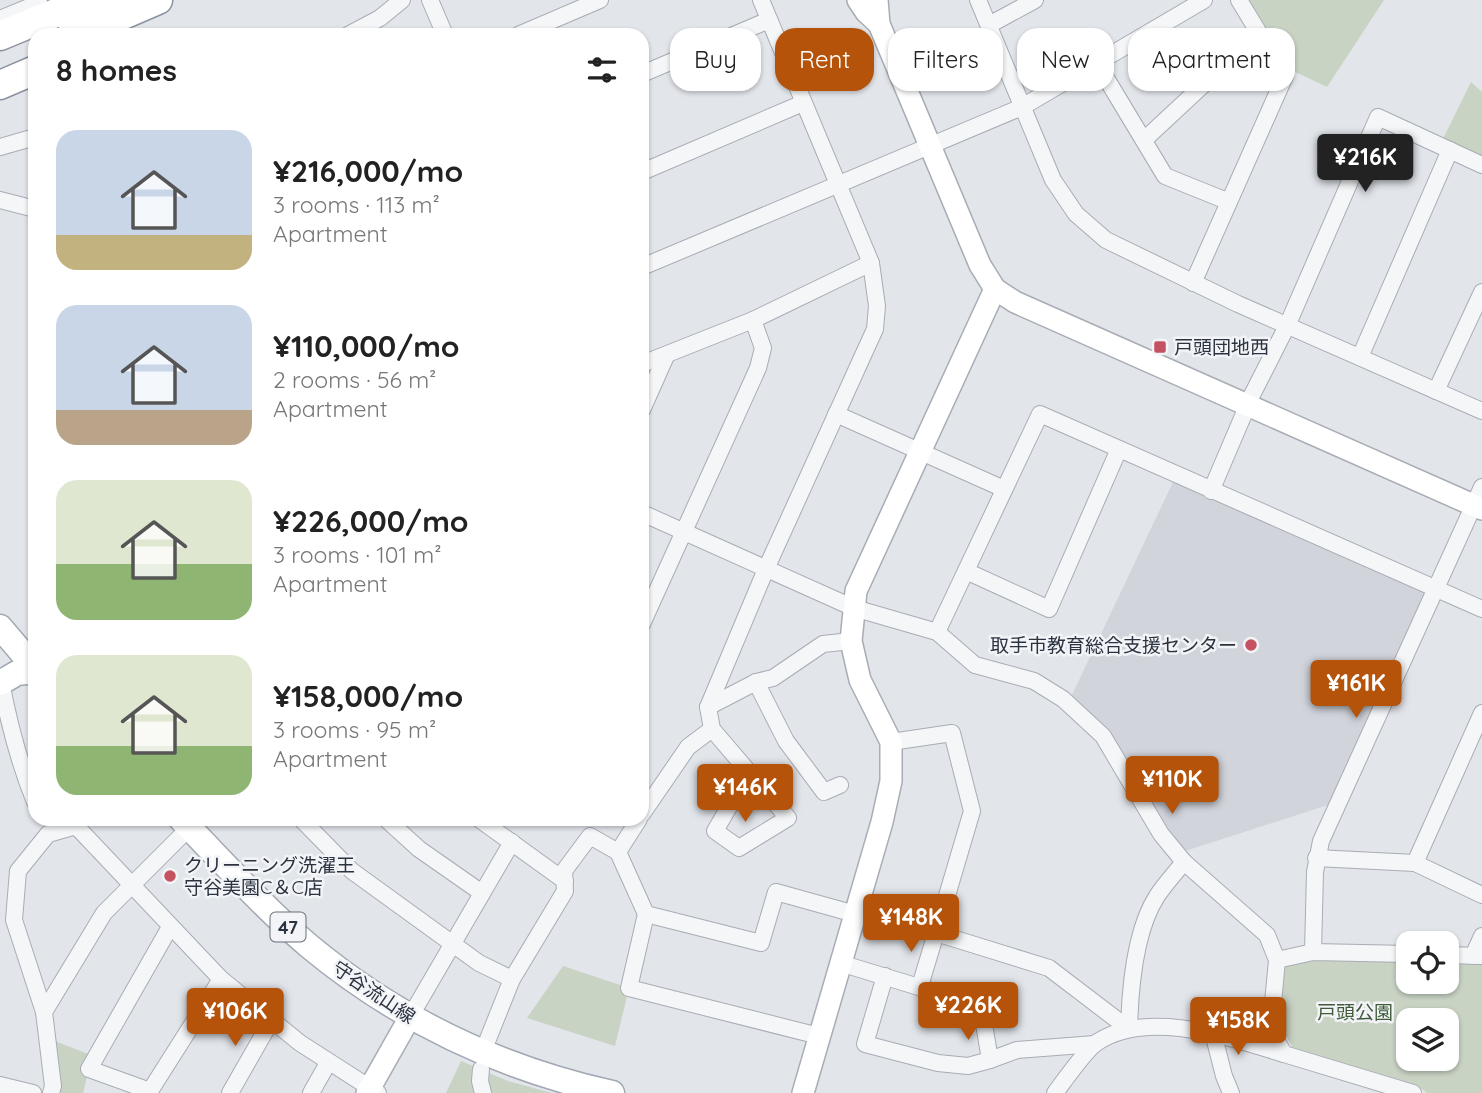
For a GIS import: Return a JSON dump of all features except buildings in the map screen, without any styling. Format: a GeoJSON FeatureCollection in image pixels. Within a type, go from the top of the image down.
{"type":"FeatureCollection","features":[{"type":"Feature","properties":{"kind":"highway"},"geometry":{"type":"LineString","coordinates":[[53,28],[119,0]]}},
{"type":"Feature","properties":{"kind":"highway"},"geometry":{"type":"LineString","coordinates":[[93,28],[161,0]]}},
{"type":"Feature","properties":{"kind":"highway"},"geometry":{"type":"LineString","coordinates":[[119,28],[146,14],[161,0]]}},
{"type":"Feature","properties":{"kind":"highway"},"geometry":{"type":"LineString","coordinates":[[0,36],[78,2]]}},
{"type":"Feature","properties":{"kind":"highway"},"geometry":{"type":"LineString","coordinates":[[0,50],[28,38]]}},
{"type":"Feature","properties":{"kind":"highway"},"geometry":{"type":"LineString","coordinates":[[0,67],[28,55]]}},
{"type":"Feature","properties":{"kind":"highway"},"geometry":{"type":"LineString","coordinates":[[0,85],[28,73]]}},
{"type":"Feature","properties":{"kind":"main road"},"geometry":{"type":"LineString","coordinates":[[0,627],[28,661]]}},
{"type":"Feature","properties":{"kind":"main road"},"geometry":{"type":"LineString","coordinates":[[0,682],[17,673],[28,671]]}},
{"type":"Feature","properties":{"kind":"main road","name":"守谷流山線"},"geometry":{"type":"LineString","coordinates":[[194,826],[252,892],[309,946],[375,995],[410,1017],[486,1054],[547,1076],[612,1093]]}},
{"type":"Feature","properties":{"kind":"street"},"geometry":{"type":"LineString","coordinates":[[0,19],[34,5],[39,0]]}},
{"type":"Feature","properties":{"kind":"street"},"geometry":{"type":"LineString","coordinates":[[380,18],[381,0]]}},
{"type":"Feature","properties":{"kind":"street"},"geometry":{"type":"LineString","coordinates":[[361,28],[380,18],[402,0]]}},
{"type":"Feature","properties":{"kind":"street"},"geometry":{"type":"LineString","coordinates":[[430,0],[443,28]]}},
{"type":"Feature","properties":{"kind":"street"},"geometry":{"type":"LineString","coordinates":[[534,28],[600,0]]}},
{"type":"Feature","properties":{"kind":"street"},"geometry":{"type":"LineString","coordinates":[[748,774],[715,831],[739,848],[788,818],[712,729],[708,707],[766,569],[875,329],[877,306],[871,263],[761,0]]}},
{"type":"Feature","properties":{"kind":"street"},"geometry":{"type":"LineString","coordinates":[[858,0],[879,24]]}},
{"type":"Feature","properties":{"kind":"street"},"geometry":{"type":"LineString","coordinates":[[877,0],[879,24],[980,265],[995,289],[1015,302],[1247,407],[1479,501],[1321,841],[1316,858],[1312,952]]}},
{"type":"Feature","properties":{"kind":"street"},"geometry":{"type":"LineString","coordinates":[[978,0],[1053,180],[1076,214],[1106,240],[1287,326],[1482,411]]}},
{"type":"Feature","properties":{"kind":"street"},"geometry":{"type":"LineString","coordinates":[[989,25],[1035,0]]}},
{"type":"Feature","properties":{"kind":"street"},"geometry":{"type":"LineString","coordinates":[[1114,53],[1204,0]]}},
{"type":"Feature","properties":{"kind":"street"},"geometry":{"type":"LineString","coordinates":[[1239,0],[1256,28]]}},
{"type":"Feature","properties":{"kind":"street"},"geometry":{"type":"LineString","coordinates":[[649,72],[769,20]]}},
{"type":"Feature","properties":{"kind":"street"},"geometry":{"type":"LineString","coordinates":[[0,99],[28,86]]}},
{"type":"Feature","properties":{"kind":"street"},"geometry":{"type":"LineString","coordinates":[[649,264],[1022,107],[1049,91]]}},
{"type":"Feature","properties":{"kind":"street"},"geometry":{"type":"LineString","coordinates":[[1114,91],[1165,176],[1227,201]]}},
{"type":"Feature","properties":{"kind":"street"},"geometry":{"type":"LineString","coordinates":[[1144,140],[1197,91]]}},
{"type":"Feature","properties":{"kind":"street"},"geometry":{"type":"LineString","coordinates":[[1193,282],[1278,91]]}},
{"type":"Feature","properties":{"kind":"street"},"geometry":{"type":"LineString","coordinates":[[649,169],[803,103]]}},
{"type":"Feature","properties":{"kind":"street"},"geometry":{"type":"LineString","coordinates":[[1211,491],[1247,407],[1287,326],[1378,117],[1482,165]]}},
{"type":"Feature","properties":{"kind":"street"},"geometry":{"type":"LineString","coordinates":[[0,147],[28,139]]}},
{"type":"Feature","properties":{"kind":"street"},"geometry":{"type":"LineString","coordinates":[[1360,357],[1450,150]]}},
{"type":"Feature","properties":{"kind":"street"},"geometry":{"type":"LineString","coordinates":[[0,200],[28,207]]}},
{"type":"Feature","properties":{"kind":"street"},"geometry":{"type":"LineString","coordinates":[[649,362],[754,320],[871,263]]}},
{"type":"Feature","properties":{"kind":"street"},"geometry":{"type":"LineString","coordinates":[[803,1093],[891,782],[891,742],[860,680],[851,640],[856,591],[995,289]]}},
{"type":"Feature","properties":{"kind":"street"},"geometry":{"type":"LineString","coordinates":[[1436,391],[1482,292]]}},
{"type":"Feature","properties":{"kind":"street"},"geometry":{"type":"LineString","coordinates":[[649,608],[758,368],[763,348],[754,320]]}},
{"type":"Feature","properties":{"kind":"street"},"geometry":{"type":"LineString","coordinates":[[649,394],[666,356]]}},
{"type":"Feature","properties":{"kind":"street"},"geometry":{"type":"LineString","coordinates":[[836,414],[1004,489]]}},
{"type":"Feature","properties":{"kind":"street"},"geometry":{"type":"LineString","coordinates":[[936,632],[1040,414],[1482,610]]}},
{"type":"Feature","properties":{"kind":"street"},"geometry":{"type":"LineString","coordinates":[[966,571],[1049,609],[1119,449]]}},
{"type":"Feature","properties":{"kind":"street"},"geometry":{"type":"LineString","coordinates":[[649,516],[854,608],[936,632],[975,665],[1034,681],[1063,699],[1103,736],[1161,834],[1184,862],[1267,935],[1278,960],[1271,1024],[1284,1054]]}},
{"type":"Feature","properties":{"kind":"street"},"geometry":{"type":"LineString","coordinates":[[708,707],[756,682],[773,678],[823,645],[851,640]]}},
{"type":"Feature","properties":{"kind":"street"},"geometry":{"type":"LineString","coordinates":[[0,682],[11,733],[28,784]]}},
{"type":"Feature","properties":{"kind":"street"},"geometry":{"type":"LineString","coordinates":[[756,682],[786,741],[824,792],[840,785]]}},
{"type":"Feature","properties":{"kind":"street"},"geometry":{"type":"LineString","coordinates":[[1415,863],[1482,713]]}},
{"type":"Feature","properties":{"kind":"street"},"geometry":{"type":"LineString","coordinates":[[649,791],[688,747],[712,729]]}},
{"type":"Feature","properties":{"kind":"street"},"geometry":{"type":"LineString","coordinates":[[891,742],[952,733],[972,811],[920,986]]}},
{"type":"Feature","properties":{"kind":"street"},"geometry":{"type":"LineString","coordinates":[[51,1093],[53,1086],[44,1012],[14,920],[18,871],[45,826],[76,826],[220,979],[271,1021],[372,1092],[410,1017],[512,842]]}},
{"type":"Feature","properties":{"kind":"street"},"geometry":{"type":"LineString","coordinates":[[44,1012],[104,913],[186,826]]}},
{"type":"Feature","properties":{"kind":"street"},"geometry":{"type":"LineString","coordinates":[[308,826],[352,871],[479,963],[512,979]]}},
{"type":"Feature","properties":{"kind":"street"},"geometry":{"type":"LineString","coordinates":[[394,826],[419,849],[482,893]]}},
{"type":"Feature","properties":{"kind":"street"},"geometry":{"type":"LineString","coordinates":[[489,826],[565,881]]}},
{"type":"Feature","properties":{"kind":"street"},"geometry":{"type":"LineString","coordinates":[[618,852],[635,826]]}},
{"type":"Feature","properties":{"kind":"street"},"geometry":{"type":"LineString","coordinates":[[483,1093],[480,1081],[486,1054],[512,979],[565,891],[564,871],[590,836],[618,852],[646,914],[629,988],[819,1036]]}},
{"type":"Feature","properties":{"kind":"street"},"geometry":{"type":"LineString","coordinates":[[1316,858],[1415,863],[1482,895]]}},
{"type":"Feature","properties":{"kind":"street"},"geometry":{"type":"LineString","coordinates":[[1129,1029],[1130,991],[1144,928],[1155,899],[1184,862]]}},
{"type":"Feature","properties":{"kind":"street"},"geometry":{"type":"LineString","coordinates":[[646,914],[761,943],[776,892],[855,914]]}},
{"type":"Feature","properties":{"kind":"street"},"geometry":{"type":"LineString","coordinates":[[170,927],[89,1069],[150,1091],[220,979]]}},
{"type":"Feature","properties":{"kind":"street"},"geometry":{"type":"LineString","coordinates":[[936,933],[1049,968],[1129,1029]]}},
{"type":"Feature","properties":{"kind":"street"},"geometry":{"type":"LineString","coordinates":[[1459,955],[1478,956],[1482,936]]}},
{"type":"Feature","properties":{"kind":"street"},"geometry":{"type":"LineString","coordinates":[[1278,960],[1312,952],[1396,954]]}},
{"type":"Feature","properties":{"kind":"street"},"geometry":{"type":"LineString","coordinates":[[840,963],[981,1006],[990,1060]]}},
{"type":"Feature","properties":{"kind":"street"},"geometry":{"type":"LineString","coordinates":[[885,976],[865,1044],[938,1063],[968,1066],[1017,1050],[1095,1044],[1129,1029],[1154,1027],[1213,1033],[1413,1093]]}},
{"type":"Feature","properties":{"kind":"street"},"geometry":{"type":"LineString","coordinates":[[230,1093],[271,1021]]}},
{"type":"Feature","properties":{"kind":"street"},"geometry":{"type":"LineString","coordinates":[[1213,1033],[1231,1093]]}},
{"type":"Feature","properties":{"kind":"street"},"geometry":{"type":"LineString","coordinates":[[1055,1093],[1095,1044]]}},
{"type":"Feature","properties":{"kind":"street"},"geometry":{"type":"LineString","coordinates":[[310,1093],[328,1063]]}},
{"type":"Feature","properties":{"kind":"street"},"geometry":{"type":"LineString","coordinates":[[1,1088],[33,1093]]}},
{"type":"Feature","properties":{"kind":"shaded area","name":"取手市教育総合支援センター"},"geometry":{"type":"Polygon","coordinates":[[[1174,480],[1430,592],[1331,804],[1182,852],[1071,697],[1174,480]]]}},
{"type":"Feature","properties":{"kind":"green space"},"geometry":{"type":"Polygon","coordinates":[[[1245,0],[1384,0],[1327,87],[1295,72],[1295,28],[1263,28],[1245,0]]]}},
{"type":"Feature","properties":{"kind":"green space"},"geometry":{"type":"Polygon","coordinates":[[[1471,82],[1482,92],[1482,165],[1440,145],[1471,82]]]}},
{"type":"Feature","properties":{"kind":"green space","name":"戸頭公園"},"geometry":{"type":"Polygon","coordinates":[[[1316,958],[1396,961],[1396,994],[1459,994],[1459,962],[1482,963],[1482,1093],[1427,1093],[1422,1089],[1293,1049],[1280,1024],[1285,967],[1316,958]]]}},
{"type":"Feature","properties":{"kind":"green space"},"geometry":{"type":"Polygon","coordinates":[[[563,966],[629,988],[615,1046],[527,1018],[563,966]]]}},
{"type":"Feature","properties":{"kind":"green space"},"geometry":{"type":"Polygon","coordinates":[[[47,1038],[96,1057],[89,1069],[83,1093],[51,1093],[47,1038]]]}},
{"type":"Feature","properties":{"kind":"green space"},"geometry":{"type":"Polygon","coordinates":[[[461,1061],[508,1081],[552,1093],[446,1093],[461,1061]]]}},
{"type":"Feature","properties":{"kind":"place","name":"戸頭団地西"},"geometry":{"type":"Point","coordinates":[1160,347]}},
{"type":"Feature","properties":{"kind":"place","name":"取手市教育総合支援センター"},"geometry":{"type":"Point","coordinates":[1251,645]}},
{"type":"Feature","properties":{"kind":"place","name":"クリーニング洗濯王 守谷美園C＆C店"},"geometry":{"type":"Point","coordinates":[170,876]}}]}
